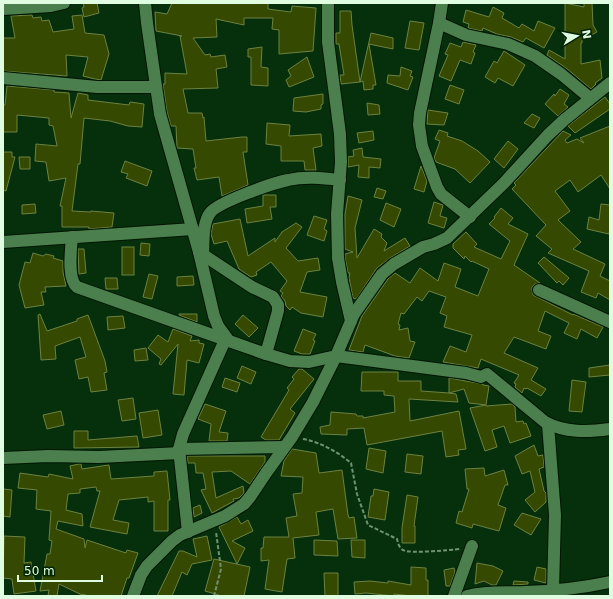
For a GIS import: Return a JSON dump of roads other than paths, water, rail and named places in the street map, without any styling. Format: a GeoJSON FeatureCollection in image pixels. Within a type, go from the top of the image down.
{"type":"FeatureCollection","features":[{"type":"Feature","properties":{"kind":"street"},"geometry":{"type":"LineString","coordinates":[[3,9],[50,6],[64,3]]}},
{"type":"Feature","properties":{"kind":"street"},"geometry":{"type":"LineString","coordinates":[[145,3],[162,125],[201,254],[214,316],[218,326],[227,340]]}},
{"type":"Feature","properties":{"kind":"street"},"geometry":{"type":"LineString","coordinates":[[328,3],[328,42],[340,134],[340,180],[337,214],[338,258],[342,282],[352,321]]}},
{"type":"Feature","properties":{"kind":"street"},"geometry":{"type":"LineString","coordinates":[[442,3],[440,23],[420,113],[419,125],[422,146],[437,187],[441,194],[470,217]]}},
{"type":"Feature","properties":{"kind":"street"},"geometry":{"type":"LineString","coordinates":[[440,23],[466,35],[508,44],[535,56],[561,74],[590,98]]}},
{"type":"Feature","properties":{"kind":"street"},"geometry":{"type":"LineString","coordinates":[[3,78],[102,87],[156,87]]}},
{"type":"Feature","properties":{"kind":"street"},"geometry":{"type":"LineString","coordinates":[[133,596],[141,575],[147,566],[172,541],[235,510],[247,501],[292,437],[313,402],[352,321],[376,281],[387,268],[423,247],[447,238],[504,183],[548,135],[590,98],[610,83]]}},
{"type":"Feature","properties":{"kind":"street"},"geometry":{"type":"LineString","coordinates":[[201,254],[207,218],[216,208],[246,194],[288,180],[315,178],[340,180]]}},
{"type":"Feature","properties":{"kind":"street"},"geometry":{"type":"LineString","coordinates":[[3,242],[193,228]]}},
{"type":"Feature","properties":{"kind":"street"},"geometry":{"type":"LineString","coordinates":[[72,237],[71,273],[74,285],[77,288],[290,361],[318,361],[336,356],[466,373],[481,377],[487,374],[548,424],[564,429],[574,430],[610,429]]}},
{"type":"Feature","properties":{"kind":"street"},"geometry":{"type":"LineString","coordinates":[[201,254],[252,287],[276,300],[278,311],[266,354]]}},
{"type":"Feature","properties":{"kind":"street"},"geometry":{"type":"LineString","coordinates":[[540,290],[610,322]]}},
{"type":"Feature","properties":{"kind":"street"},"geometry":{"type":"LineString","coordinates":[[188,532],[180,451],[183,434],[227,340]]}},
{"type":"Feature","properties":{"kind":"street"},"geometry":{"type":"LineString","coordinates":[[548,424],[555,515],[553,590]]}},
{"type":"Feature","properties":{"kind":"street"},"geometry":{"type":"LineString","coordinates":[[3,458],[48,456],[99,457],[180,451],[284,447]]}},
{"type":"Feature","properties":{"kind":"street"},"geometry":{"type":"LineString","coordinates":[[454,596],[472,546]]}},
{"type":"Feature","properties":{"kind":"street"},"geometry":{"type":"LineString","coordinates":[[467,596],[479,593],[553,590],[580,592],[610,582]]}}]}
